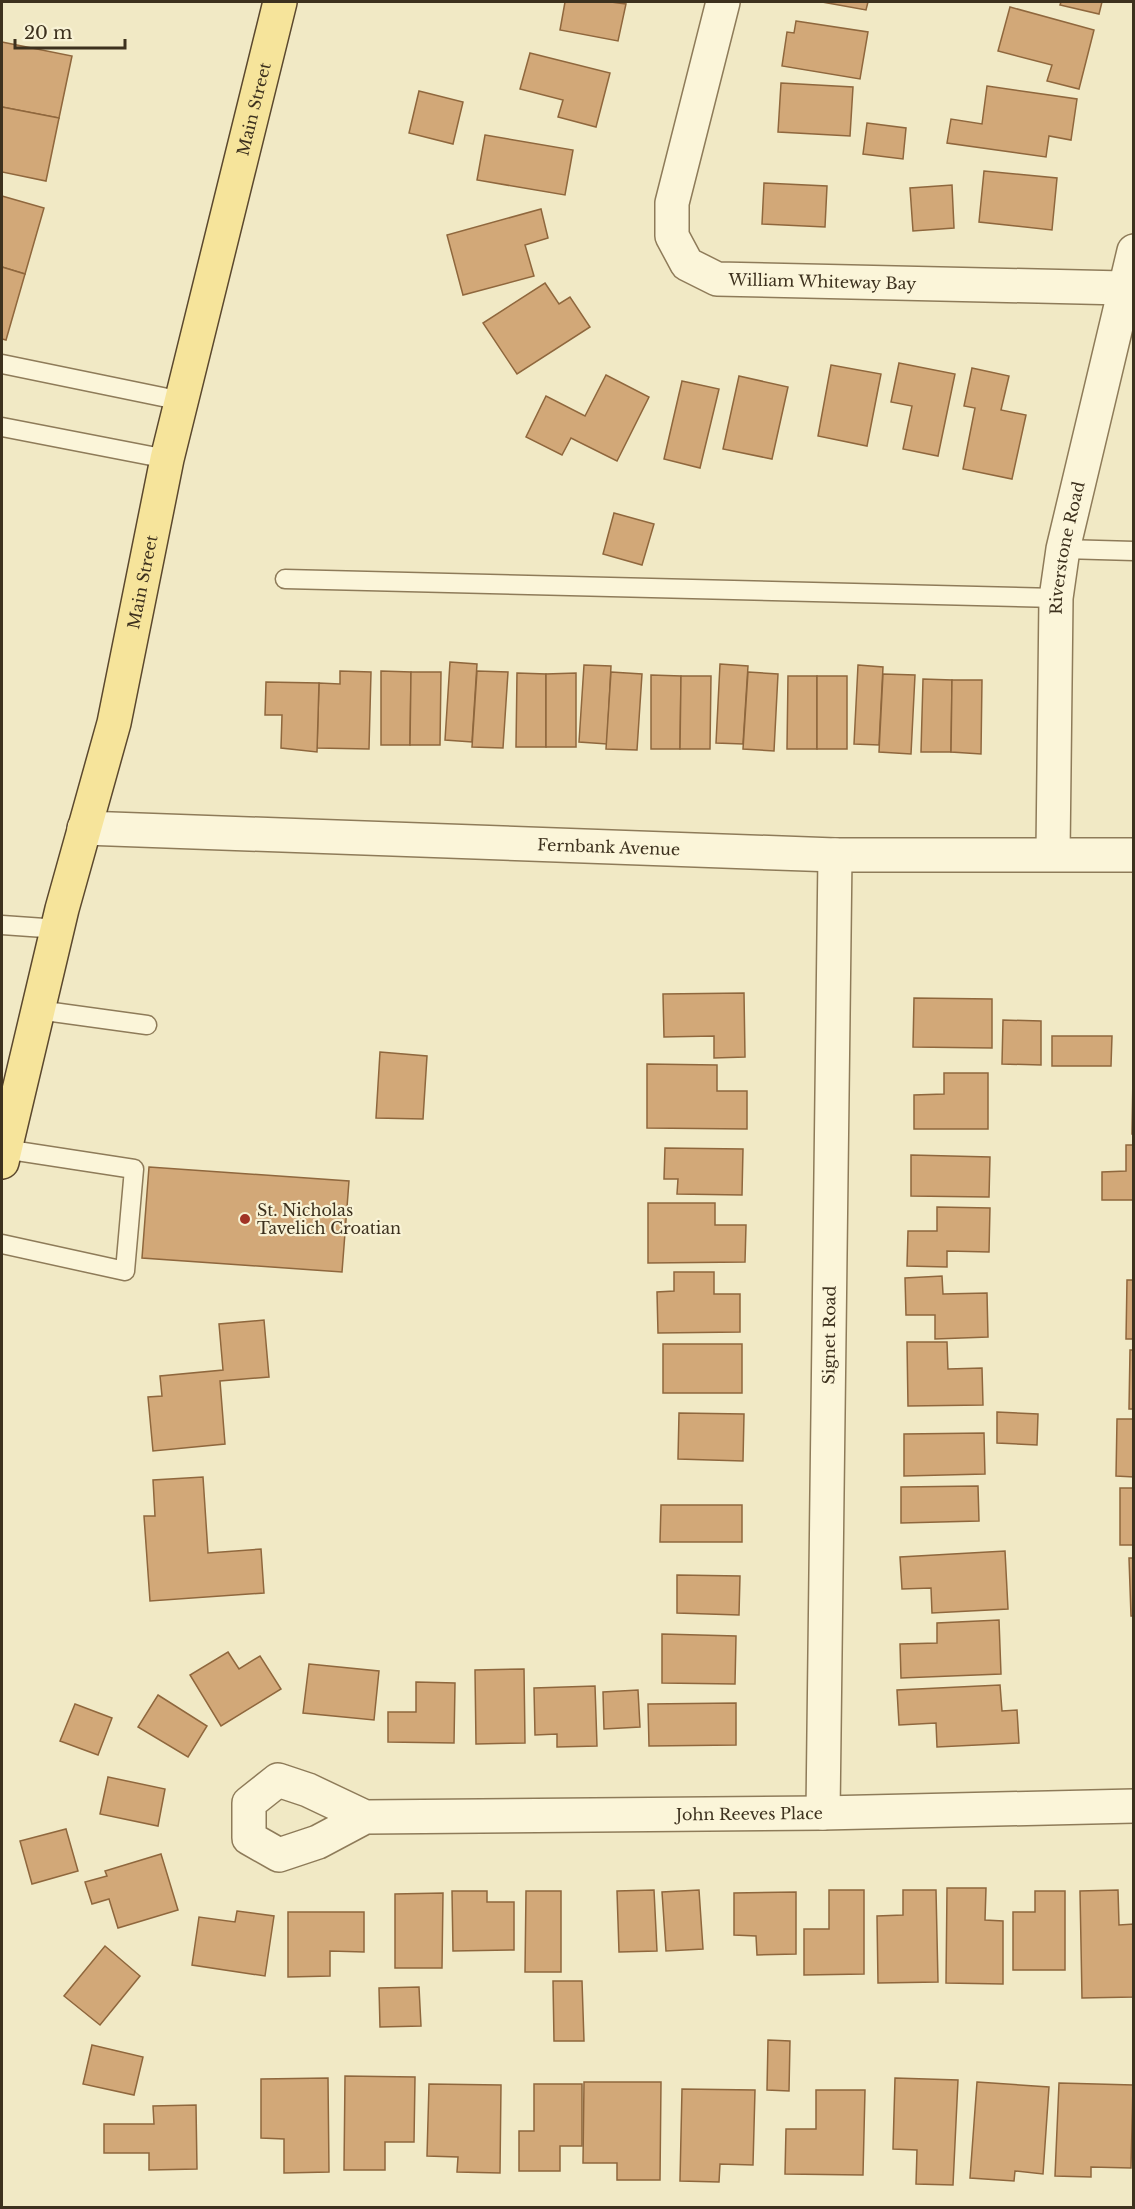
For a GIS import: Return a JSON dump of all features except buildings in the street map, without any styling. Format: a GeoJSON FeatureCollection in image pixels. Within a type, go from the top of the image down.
{"type":"FeatureCollection","features":[{"type":"Feature","properties":{"kind":"main road","name":"Main Street"},"geometry":{"type":"LineString","coordinates":[[3,1156],[84,828],[114,723],[167,459],[280,2]]}},
{"type":"Feature","properties":{"kind":"street","name":"William Whiteway Bay"},"geometry":{"type":"LineString","coordinates":[[723,2],[672,203],[672,236],[687,264],[717,279],[1124,288]]}},
{"type":"Feature","properties":{"kind":"street","name":"Riverstone Road"},"geometry":{"type":"LineString","coordinates":[[1053,853],[1056,598],[1063,549],[1134,251]]}},
{"type":"Feature","properties":{"kind":"street","name":"Fernbank Avenue"},"geometry":{"type":"LineString","coordinates":[[84,828],[835,855],[1053,853],[1134,855]]}},
{"type":"Feature","properties":{"kind":"street","name":"Signet Road"},"geometry":{"type":"LineString","coordinates":[[823,1813],[835,855]]}},
{"type":"Feature","properties":{"kind":"street","name":"John Reeves Place"},"geometry":{"type":"LineString","coordinates":[[365,1818],[823,1813],[1134,1806]]}},
{"type":"Feature","properties":{"kind":"lane"},"geometry":{"type":"LineString","coordinates":[[2,364],[182,400]]}},
{"type":"Feature","properties":{"kind":"lane"},"geometry":{"type":"LineString","coordinates":[[2,427],[167,459]]}},
{"type":"Feature","properties":{"kind":"lane"},"geometry":{"type":"LineString","coordinates":[[1063,549],[1134,551]]}},
{"type":"Feature","properties":{"kind":"lane"},"geometry":{"type":"LineString","coordinates":[[285,579],[1056,598]]}},
{"type":"Feature","properties":{"kind":"lane"},"geometry":{"type":"LineString","coordinates":[[2,925],[59,928]]}},
{"type":"Feature","properties":{"kind":"lane"},"geometry":{"type":"LineString","coordinates":[[38,1010],[147,1025]]}},
{"type":"Feature","properties":{"kind":"lane"},"geometry":{"type":"LineString","coordinates":[[2,1244],[125,1271],[134,1169],[3,1156]]}},
{"type":"Feature","properties":{"kind":"place","name":"St. Nicholas Tavelich Croatian"},"geometry":{"type":"Point","coordinates":[245,1219]}}]}
